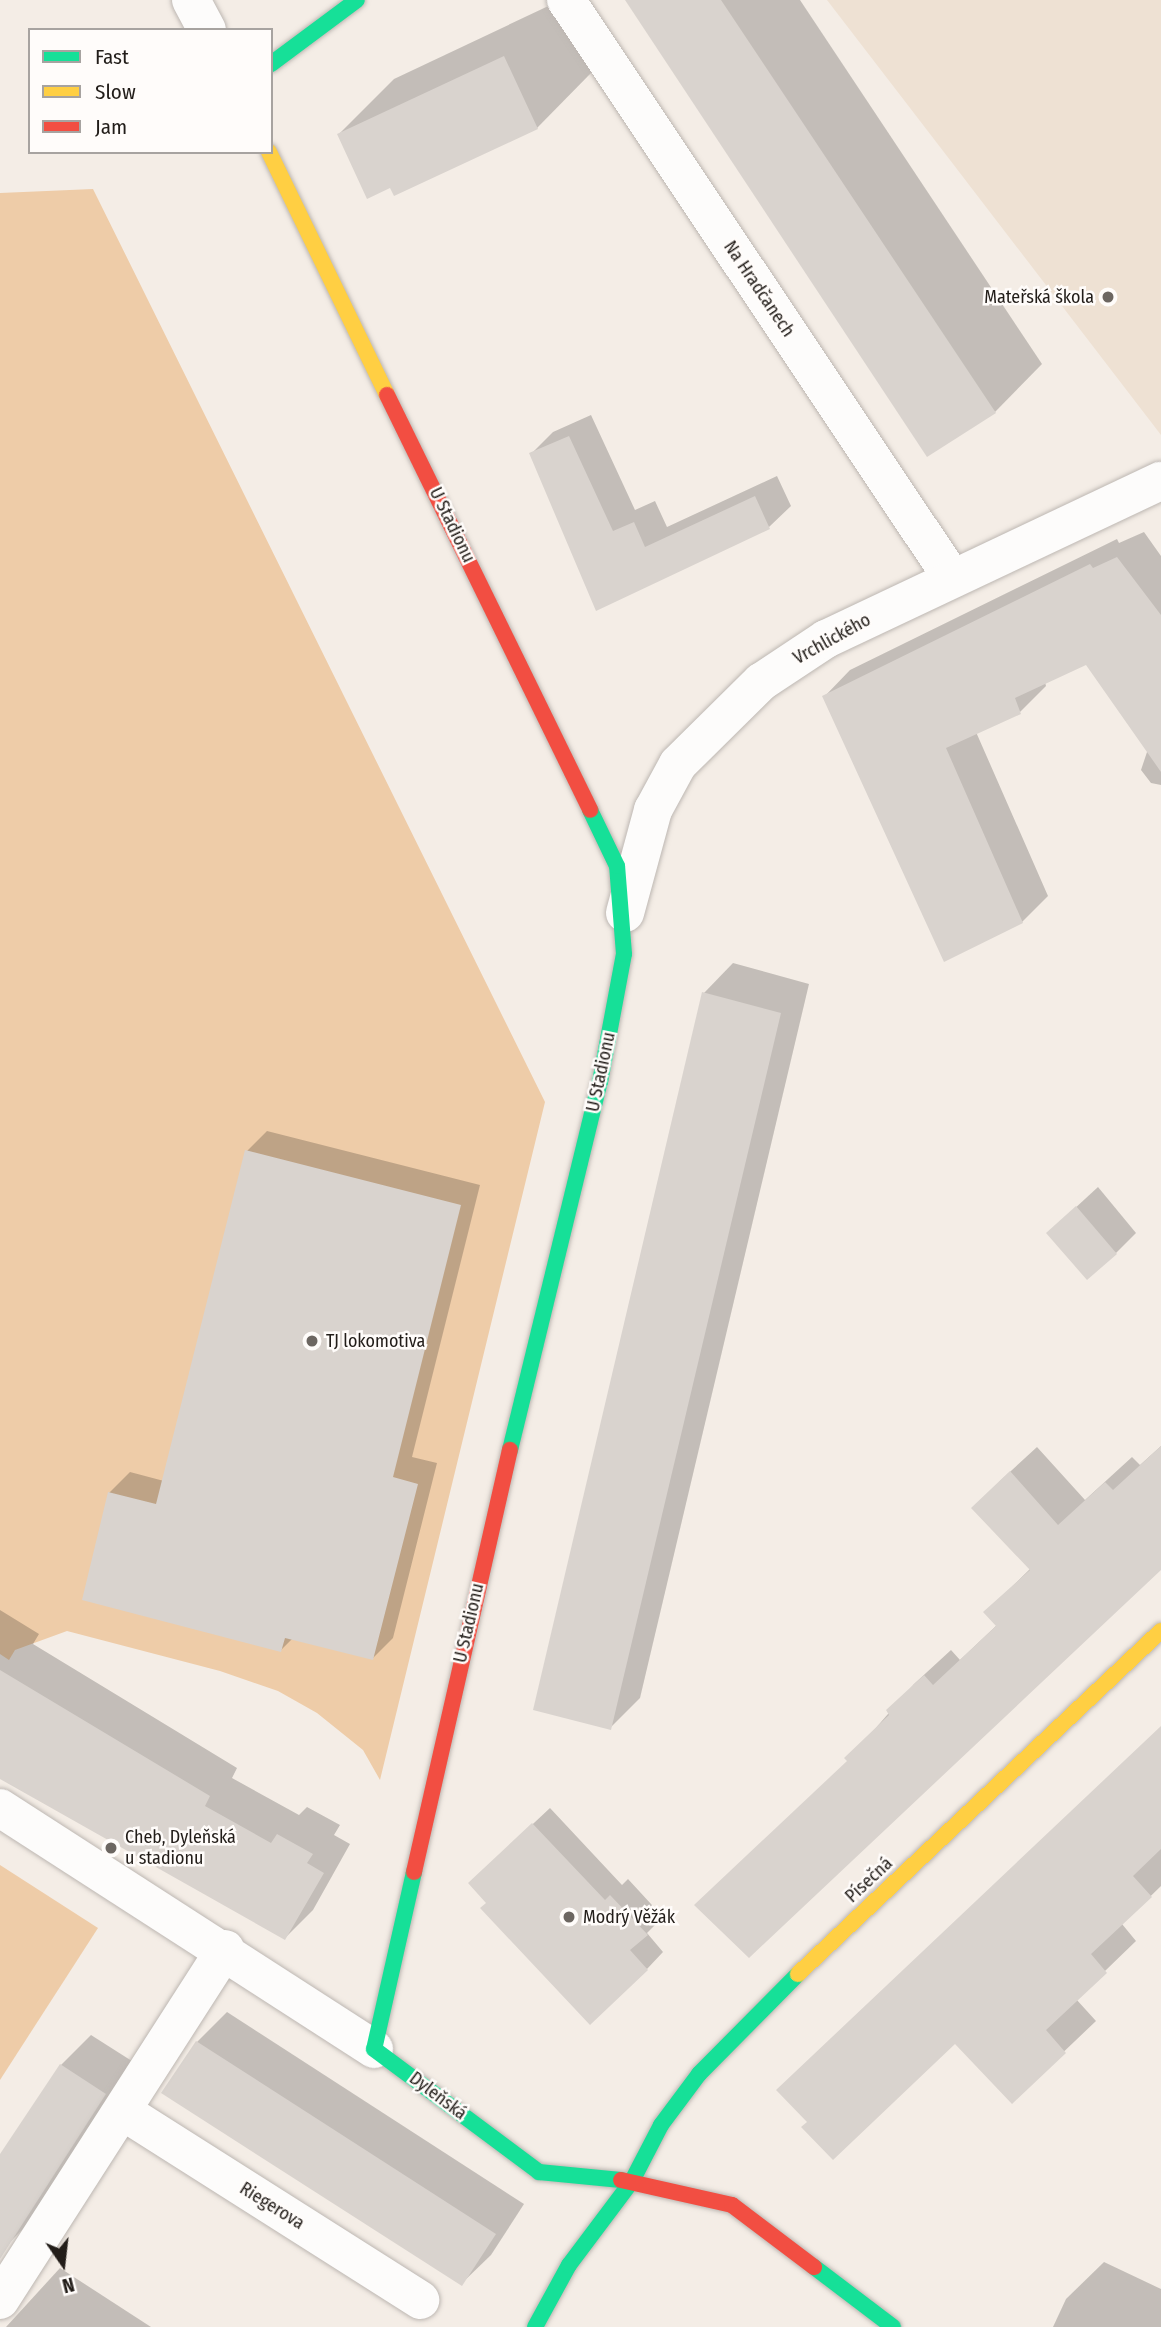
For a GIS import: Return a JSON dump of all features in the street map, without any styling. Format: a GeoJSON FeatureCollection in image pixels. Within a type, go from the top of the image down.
{"type":"FeatureCollection","features":[{"type":"Feature","properties":{"kind":"street"},"geometry":{"type":"LineString","coordinates":[[191,0],[206,28]]}},
{"type":"Feature","properties":{"kind":"street"},"geometry":{"type":"LineString","coordinates":[[273,62],[356,0]]}},
{"type":"Feature","properties":{"kind":"street","name":"Na Hradčanech"},"geometry":{"type":"LineString","coordinates":[[566,0],[952,578]]}},
{"type":"Feature","properties":{"kind":"street","name":"U Stadionu"},"geometry":{"type":"LineString","coordinates":[[270,154],[617,866],[624,919],[624,954],[600,1082],[485,1553],[374,2049]]}},
{"type":"Feature","properties":{"kind":"street","name":"Vrchlického"},"geometry":{"type":"LineString","coordinates":[[624,919],[638,855],[653,810],[678,764],[720,719],[761,682],[826,639],[952,578],[1157,491]]}},
{"type":"Feature","properties":{"kind":"street","name":"Písečná"},"geometry":{"type":"LineString","coordinates":[[632,2181],[661,2125],[699,2074],[751,2019],[1161,1631]]}},
{"type":"Feature","properties":{"kind":"street","name":"Dyleňská"},"geometry":{"type":"LineString","coordinates":[[0,1808],[225,1949],[374,2049],[539,2172],[632,2181],[732,2205],[893,2327]]}},
{"type":"Feature","properties":{"kind":"street"},"geometry":{"type":"LineString","coordinates":[[0,2300],[124,2112],[225,1949]]}},
{"type":"Feature","properties":{"kind":"street","name":"Riegerova"},"geometry":{"type":"LineString","coordinates":[[124,2112],[420,2300]]}},
{"type":"Feature","properties":{"kind":"street"},"geometry":{"type":"LineString","coordinates":[[535,2327],[569,2265],[632,2181]]}},
{"type":"Feature","properties":{"kind":"shaded area","name":"Mateřská škola"},"geometry":{"type":"Polygon","coordinates":[[[827,0],[1161,0],[1161,435],[950,160],[827,0]]]}},
{"type":"Feature","properties":{"kind":"shaded area"},"geometry":{"type":"Polygon","coordinates":[[[93,189],[545,1102],[380,1780],[363,1750],[317,1713],[278,1691],[220,1671],[67,1631],[15,1650],[9,1660],[0,1654],[0,193],[93,189]]]}},
{"type":"Feature","properties":{"kind":"shaded area"},"geometry":{"type":"Polygon","coordinates":[[[0,1865],[98,1928],[0,2080],[0,1865]]]}},
{"type":"Feature","properties":{"kind":"building"},"geometry":{"type":"Polygon","coordinates":[[[625,0],[721,0],[996,413],[927,457],[625,0]]]}},
{"type":"Feature","properties":{"kind":"building"},"geometry":{"type":"Polygon","coordinates":[[[504,56],[538,129],[394,196],[390,188],[367,199],[337,134],[504,56]]]}},
{"type":"Feature","properties":{"kind":"building"},"geometry":{"type":"Polygon","coordinates":[[[569,436],[613,531],[634,522],[645,547],[755,496],[770,529],[596,611],[529,453],[569,436]]]}},
{"type":"Feature","properties":{"kind":"building"},"geometry":{"type":"Polygon","coordinates":[[[1117,557],[1161,615],[1161,772],[1086,665],[1015,698],[1021,714],[946,748],[1023,923],[944,962],[822,696],[1090,564],[1093,568],[1117,557]]]}},
{"type":"Feature","properties":{"kind":"building"},"geometry":{"type":"Polygon","coordinates":[[[702,992],[781,1013],[611,1730],[533,1710],[702,992]]]}},
{"type":"Feature","properties":{"kind":"building","name":"TJ lokomotiva"},"geometry":{"type":"Polygon","coordinates":[[[245,1150],[461,1205],[393,1477],[418,1484],[373,1660],[285,1638],[281,1652],[82,1600],[108,1492],[156,1504],[245,1150]]]}},
{"type":"Feature","properties":{"kind":"building"},"geometry":{"type":"Polygon","coordinates":[[[1076,1206],[1117,1254],[1087,1280],[1046,1233],[1076,1206]]]}},
{"type":"Feature","properties":{"kind":"building"},"geometry":{"type":"Polygon","coordinates":[[[1161,1446],[1161,1570],[749,1958],[694,1905],[847,1761],[844,1758],[889,1715],[886,1710],[924,1675],[933,1685],[996,1626],[983,1612],[1030,1570],[971,1508],[1010,1471],[1058,1525],[1105,1482],[1113,1490],[1161,1446]]]}},
{"type":"Feature","properties":{"kind":"building"},"geometry":{"type":"Polygon","coordinates":[[[0,1670],[210,1796],[205,1806],[271,1843],[277,1834],[313,1854],[307,1863],[324,1873],[285,1940],[0,1779],[0,1670]]]}},
{"type":"Feature","properties":{"kind":"building"},"geometry":{"type":"Polygon","coordinates":[[[1161,1726],[1161,1849],[1133,1876],[1152,1897],[1091,1954],[1107,1973],[1046,2030],[1066,2053],[1012,2104],[955,2044],[833,2160],[801,2127],[807,2122],[776,2090],[1161,1726]]]}},
{"type":"Feature","properties":{"kind":"building"},"geometry":{"type":"Polygon","coordinates":[[[532,1823],[605,1900],[610,1895],[648,1935],[630,1950],[648,1970],[590,2025],[480,1908],[486,1903],[468,1883],[532,1823]]]}},
{"type":"Feature","properties":{"kind":"building"},"geometry":{"type":"Polygon","coordinates":[[[196,2041],[496,2234],[462,2286],[161,2093],[196,2041]]]}},
{"type":"Feature","properties":{"kind":"building"},"geometry":{"type":"Polygon","coordinates":[[[60,2064],[106,2094],[0,2259],[0,2154],[60,2064]]]}},
{"type":"Feature","properties":{"kind":"traffic: fast"},"geometry":{"type":"LineString","coordinates":[[273,63],[357,0]]}},
{"type":"Feature","properties":{"kind":"traffic: fast"},"geometry":{"type":"LineString","coordinates":[[510,1450],[600,1082],[624,954],[617,866],[590,810]]}},
{"type":"Feature","properties":{"kind":"traffic: fast"},"geometry":{"type":"LineString","coordinates":[[414,1872],[374,2049],[539,2172],[621,2180]]}},
{"type":"Feature","properties":{"kind":"traffic: fast"},"geometry":{"type":"LineString","coordinates":[[535,2327],[569,2265],[632,2181],[661,2125],[699,2074],[798,1974]]}},
{"type":"Feature","properties":{"kind":"traffic: fast"},"geometry":{"type":"LineString","coordinates":[[814,2267],[893,2327]]}},
{"type":"Feature","properties":{"kind":"traffic: slow"},"geometry":{"type":"LineString","coordinates":[[270,154],[387,395]]}},
{"type":"Feature","properties":{"kind":"traffic: slow"},"geometry":{"type":"LineString","coordinates":[[798,1974],[1161,1631]]}},
{"type":"Feature","properties":{"kind":"traffic: jam"},"geometry":{"type":"LineString","coordinates":[[387,395],[590,810]]}},
{"type":"Feature","properties":{"kind":"traffic: jam"},"geometry":{"type":"LineString","coordinates":[[414,1872],[510,1450]]}},
{"type":"Feature","properties":{"kind":"traffic: jam"},"geometry":{"type":"LineString","coordinates":[[621,2180],[732,2205],[814,2267]]}},
{"type":"Feature","properties":{"kind":"place","name":"Mateřská škola"},"geometry":{"type":"Point","coordinates":[1108,297]}},
{"type":"Feature","properties":{"kind":"place","name":"TJ lokomotiva"},"geometry":{"type":"Point","coordinates":[312,1341]}},
{"type":"Feature","properties":{"kind":"place","name":"Cheb, Dyleňská u stadionu"},"geometry":{"type":"Point","coordinates":[111,1848]}},
{"type":"Feature","properties":{"kind":"place","name":"Modrý Věžák"},"geometry":{"type":"Point","coordinates":[569,1917]}}]}
